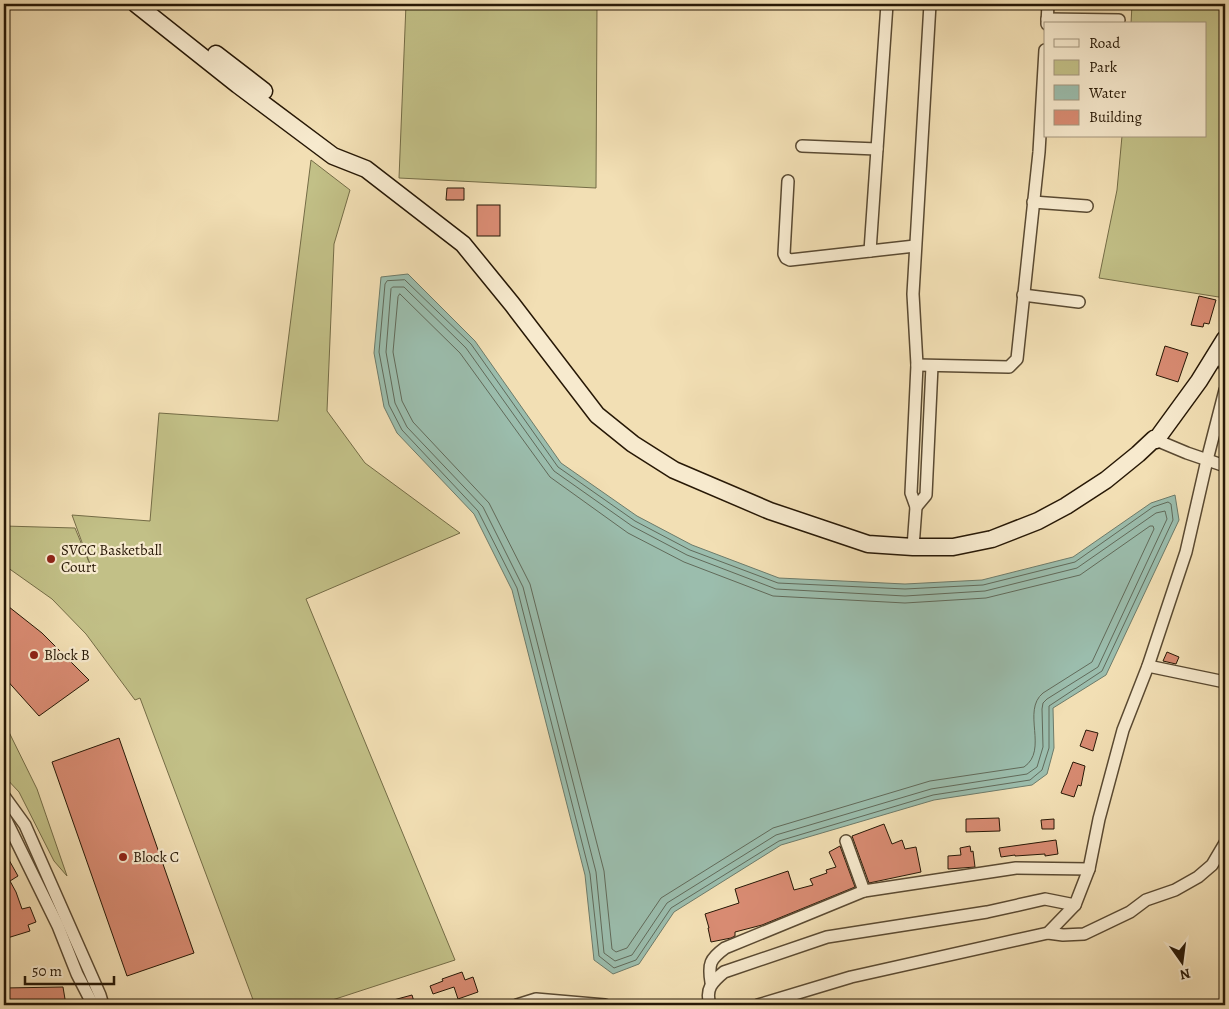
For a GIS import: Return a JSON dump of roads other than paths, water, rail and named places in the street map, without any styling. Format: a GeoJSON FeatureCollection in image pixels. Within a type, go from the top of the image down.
{"type":"FeatureCollection","features":[{"type":"Feature","properties":{"kind":"street"},"geometry":{"type":"LineString","coordinates":[[136,4],[238,85],[333,156],[366,169],[463,244],[512,304],[597,415],[633,444],[674,470],[770,511],[868,544],[953,547],[992,539],[1038,521],[1066,506],[1106,480],[1156,440],[1222,352]]}},
{"type":"Feature","properties":{"kind":"street"},"geometry":{"type":"LineString","coordinates":[[154,4],[338,150],[343,159]]}},
{"type":"Feature","properties":{"kind":"street"},"geometry":{"type":"LineString","coordinates":[[870,251],[887,4]]}},
{"type":"Feature","properties":{"kind":"street"},"geometry":{"type":"LineString","coordinates":[[913,547],[916,507],[911,493],[917,365],[913,294],[930,4]]}},
{"type":"Feature","properties":{"kind":"street"},"geometry":{"type":"LineString","coordinates":[[1048,4],[1047,21],[1119,20]]}},
{"type":"Feature","properties":{"kind":"street"},"geometry":{"type":"LineString","coordinates":[[917,365],[1009,367],[1016,359],[1043,108],[1044,79]]}},
{"type":"Feature","properties":{"kind":"street"},"geometry":{"type":"LineString","coordinates":[[802,146],[876,149]]}},
{"type":"Feature","properties":{"kind":"street"},"geometry":{"type":"LineString","coordinates":[[788,181],[784,254],[786,258],[790,260],[915,246]]}},
{"type":"Feature","properties":{"kind":"street"},"geometry":{"type":"LineString","coordinates":[[1033,202],[1087,206]]}},
{"type":"Feature","properties":{"kind":"street"},"geometry":{"type":"LineString","coordinates":[[1023,295],[1079,302]]}},
{"type":"Feature","properties":{"kind":"street"},"geometry":{"type":"LineString","coordinates":[[916,507],[926,495],[932,366]]}},
{"type":"Feature","properties":{"kind":"street"},"geometry":{"type":"LineString","coordinates":[[1048,933],[1075,905],[1089,869],[1099,818],[1123,730],[1148,666],[1186,552],[1225,390]]}},
{"type":"Feature","properties":{"kind":"street"},"geometry":{"type":"LineString","coordinates":[[1156,440],[1225,466]]}},
{"type":"Feature","properties":{"kind":"street"},"geometry":{"type":"LineString","coordinates":[[1148,666],[1225,682]]}},
{"type":"Feature","properties":{"kind":"street"},"geometry":{"type":"LineString","coordinates":[[4,796],[25,825],[103,1005]]}},
{"type":"Feature","properties":{"kind":"street"},"geometry":{"type":"LineString","coordinates":[[4,816],[58,926],[77,974],[93,1005]]}},
{"type":"Feature","properties":{"kind":"street"},"geometry":{"type":"LineString","coordinates":[[846,841],[864,891]]}},
{"type":"Feature","properties":{"kind":"street"},"geometry":{"type":"LineString","coordinates":[[758,1005],[851,977],[1048,933],[1064,935],[1084,934],[1130,912],[1146,900],[1175,890],[1198,877],[1212,865],[1225,843]]}},
{"type":"Feature","properties":{"kind":"street"},"geometry":{"type":"LineString","coordinates":[[710,1005],[708,999],[711,982],[709,969],[714,956],[725,948],[864,891],[1016,868],[1089,869]]}},
{"type":"Feature","properties":{"kind":"street"},"geometry":{"type":"LineString","coordinates":[[711,982],[724,972],[827,937],[987,912],[1045,899],[1075,905]]}},
{"type":"Feature","properties":{"kind":"street"},"geometry":{"type":"LineString","coordinates":[[523,1004],[536,999],[605,1005]]}},
{"type":"Feature","properties":{"kind":"water"},"geometry":{"type":"Polygon","coordinates":[[[408,274],[475,341],[561,463],[637,516],[692,545],[779,578],[905,584],[982,580],[1073,557],[1151,503],[1175,495],[1179,520],[1106,675],[1053,708],[1054,748],[1047,774],[1032,785],[934,800],[781,845],[674,912],[639,964],[613,974],[594,960],[585,875],[512,590],[474,514],[397,433],[384,407],[374,353],[381,277],[408,274]]]}},
{"type":"Feature","properties":{"kind":"place","name":"SVCC Basketball Court"},"geometry":{"type":"Point","coordinates":[51,559]}},
{"type":"Feature","properties":{"kind":"place","name":"Block B"},"geometry":{"type":"Point","coordinates":[34,655]}},
{"type":"Feature","properties":{"kind":"place","name":"Block C"},"geometry":{"type":"Point","coordinates":[123,857]}}]}
